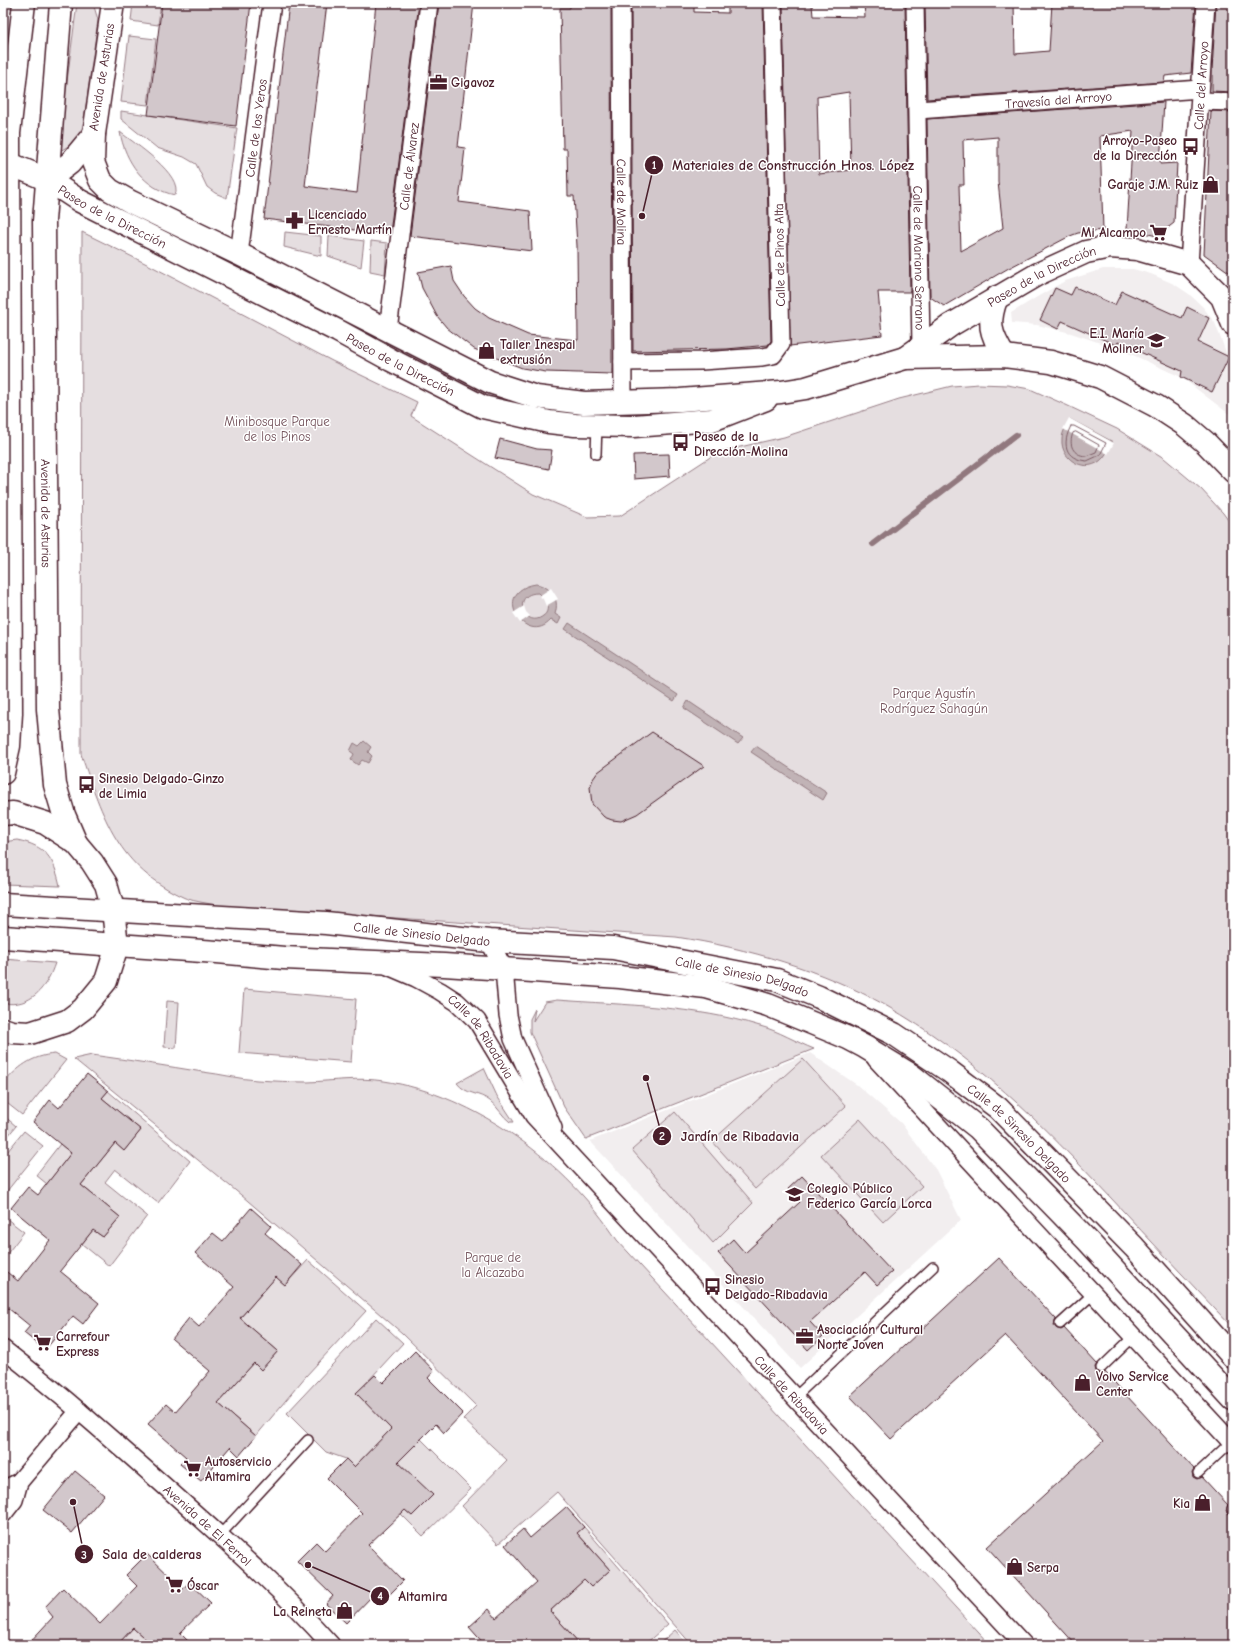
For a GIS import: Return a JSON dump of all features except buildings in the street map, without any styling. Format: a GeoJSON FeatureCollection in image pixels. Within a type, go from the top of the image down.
{"type":"FeatureCollection","features":[{"type":"Feature","properties":{"kind":"main road"},"geometry":{"type":"LineString","coordinates":[[3,771],[9,746],[11,713],[6,163],[24,3]]}},
{"type":"Feature","properties":{"kind":"main road","name":"Avenida de Asturias"},"geometry":{"type":"LineString","coordinates":[[61,3],[44,238],[48,709],[55,784],[64,814],[76,843]]}},
{"type":"Feature","properties":{"kind":"main road","name":"Avenida de Asturias"},"geometry":{"type":"LineString","coordinates":[[48,180],[70,163],[94,134],[113,3]]}},
{"type":"Feature","properties":{"kind":"main road","name":"Paseo de la Dirección"},"geometry":{"type":"LineString","coordinates":[[94,134],[93,162],[100,180],[110,190],[131,202],[240,254],[490,382],[536,397],[584,403],[623,402],[680,400],[781,392],[806,388],[913,352],[997,297],[1038,274],[1086,252],[1110,247],[1137,249],[1189,264],[1228,297],[1233,324]]}},
{"type":"Feature","properties":{"kind":"main road"},"geometry":{"type":"LineString","coordinates":[[6,163],[48,180]]}},
{"type":"Feature","properties":{"kind":"main road","name":"Paseo de la Dirección"},"geometry":{"type":"LineString","coordinates":[[48,180],[80,201],[331,327],[391,360],[483,407],[549,422],[597,425],[666,425],[712,420],[737,412],[781,392]]}},
{"type":"Feature","properties":{"kind":"main road"},"geometry":{"type":"LineString","coordinates":[[997,297],[991,312],[991,329],[1004,356]]}},
{"type":"Feature","properties":{"kind":"main road","name":"Paseo de la Dirección"},"geometry":{"type":"LineString","coordinates":[[913,352],[1004,356],[1051,362],[1100,377],[1156,406],[1223,451],[1233,470]]}},
{"type":"Feature","properties":{"kind":"main road"},"geometry":{"type":"LineString","coordinates":[[3,814],[13,813],[46,823],[76,843],[92,862],[106,884],[113,909],[117,946],[106,981],[82,1009],[67,1021],[30,1033],[6,1034]]}},
{"type":"Feature","properties":{"kind":"main road","name":"Calle de Sinesio Delgado"},"geometry":{"type":"LineString","coordinates":[[3,904],[113,909],[222,918],[326,923],[489,941],[613,948],[777,980],[819,997],[894,1034],[949,1071],[998,1108],[1134,1247],[1233,1357]]}},
{"type":"Feature","properties":{"kind":"main road","name":"Calle de Sinesio Delgado"},"geometry":{"type":"LineString","coordinates":[[3,937],[284,958],[504,969],[620,977],[706,987],[768,1005],[848,1038],[864,1047],[911,1075],[978,1128],[1081,1235],[1233,1399]]}},
{"type":"Feature","properties":{"kind":"street","name":"Calle de los Yeros"},"geometry":{"type":"LineString","coordinates":[[240,254],[272,3]]}},
{"type":"Feature","properties":{"kind":"street","name":"Calle de Álvarez"},"geometry":{"type":"LineString","coordinates":[[388,330],[429,3]]}},
{"type":"Feature","properties":{"kind":"street","name":"Calle de Molina"},"geometry":{"type":"LineString","coordinates":[[621,3],[623,402]]}},
{"type":"Feature","properties":{"kind":"street","name":"Calle de Pinos Alta"},"geometry":{"type":"LineString","coordinates":[[623,362],[701,361],[762,357],[773,355],[781,344],[773,3]]}},
{"type":"Feature","properties":{"kind":"street","name":"Calle de Mariano Serrano"},"geometry":{"type":"LineString","coordinates":[[913,352],[918,110],[915,3]]}},
{"type":"Feature","properties":{"kind":"street","name":"Calle del Arroyo"},"geometry":{"type":"LineString","coordinates":[[1189,264],[1206,3]]}},
{"type":"Feature","properties":{"kind":"street","name":"Travesía del Arroyo"},"geometry":{"type":"LineString","coordinates":[[918,110],[1200,95],[1233,102]]}},
{"type":"Feature","properties":{"kind":"street","name":"Calle de Ribadavia"},"geometry":{"type":"LineString","coordinates":[[489,941],[504,969],[508,1015],[513,1039],[559,1143]]}},
{"type":"Feature","properties":{"kind":"street","name":"Calle de Ribadavia"},"geometry":{"type":"LineString","coordinates":[[376,962],[416,978],[440,991],[457,1002],[477,1021],[534,1116],[1024,1645]]}},
{"type":"Feature","properties":{"kind":"street","name":"Calle de Sinesio Delgado"},"geometry":{"type":"LineString","coordinates":[[864,1047],[1232,1443]]}},
{"type":"Feature","properties":{"kind":"street","name":"Avenida de El Ferrol"},"geometry":{"type":"LineString","coordinates":[[3,1349],[80,1411],[220,1536],[307,1618],[331,1645]]}},
{"type":"Feature","properties":{"kind":"street"},"geometry":{"type":"LineString","coordinates":[[3,1490],[19,1482],[80,1411]]}},
{"type":"Feature","properties":{"kind":"street"},"geometry":{"type":"LineString","coordinates":[[3,1514],[14,1500],[19,1482]]}},
{"type":"Feature","properties":{"kind":"lane"},"geometry":{"type":"LineString","coordinates":[[596,454],[597,425]]}},
{"type":"Feature","properties":{"kind":"lane"},"geometry":{"type":"LineString","coordinates":[[795,1397],[933,1267]]}},
{"type":"Feature","properties":{"kind":"lane"},"geometry":{"type":"LineString","coordinates":[[1060,1324],[1093,1294]]}},
{"type":"Feature","properties":{"kind":"lane"},"geometry":{"type":"LineString","coordinates":[[1101,1368],[1134,1337]]}},
{"type":"Feature","properties":{"kind":"lane"},"geometry":{"type":"LineString","coordinates":[[220,1536],[308,1440]]}},
{"type":"Feature","properties":{"kind":"lane"},"geometry":{"type":"LineString","coordinates":[[1198,1473],[1232,1443]]}},
{"type":"Feature","properties":{"kind":"shaded area","name":"E.I. María Moliner"},"geometry":{"type":"Polygon","coordinates":[[[1103,269],[1133,269],[1151,274],[1174,284],[1189,294],[1203,307],[1215,323],[1233,371],[1233,417],[1181,377],[1124,351],[1071,333],[1037,325],[1012,323],[1011,313],[1037,297],[1065,281],[1103,269]]]}},
{"type":"Feature","properties":{"kind":"shaded area","name":"Colegio Público Federico García Lorca"},"geometry":{"type":"Polygon","coordinates":[[[810,1053],[857,1085],[901,1123],[936,1170],[961,1220],[800,1368],[590,1141],[810,1053]]]}},
{"type":"Feature","properties":{"kind":"green space"},"geometry":{"type":"Polygon","coordinates":[[[3,3],[9,3],[3,43],[3,3]]]}},
{"type":"Feature","properties":{"kind":"green space"},"geometry":{"type":"Polygon","coordinates":[[[77,3],[93,3],[98,20],[83,126],[76,142],[58,152],[77,3]]]}},
{"type":"Feature","properties":{"kind":"green space"},"geometry":{"type":"Polygon","coordinates":[[[133,3],[161,3],[158,25],[131,21],[133,3]]]}},
{"type":"Feature","properties":{"kind":"green space"},"geometry":{"type":"Polygon","coordinates":[[[129,36],[156,39],[148,105],[121,102],[129,36]]]}},
{"type":"Feature","properties":{"kind":"green space"},"geometry":{"type":"Polygon","coordinates":[[[121,111],[237,128],[227,198],[215,193],[207,187],[196,164],[184,157],[157,148],[121,119],[121,111]]]}},
{"type":"Feature","properties":{"kind":"green space"},"geometry":{"type":"Polygon","coordinates":[[[120,132],[146,151],[165,169],[172,178],[176,187],[175,195],[154,187],[138,172],[126,153],[120,132]]]}},
{"type":"Feature","properties":{"kind":"green space","name":"Parque Agustín Rodríguez Sahagún"},"geometry":{"type":"Polygon","coordinates":[[[82,232],[153,267],[332,361],[417,402],[411,416],[533,494],[587,517],[620,516],[718,452],[784,437],[899,399],[952,386],[979,384],[1007,385],[1030,389],[1117,429],[1164,458],[1201,489],[1223,513],[1233,527],[1233,1328],[1085,1171],[1006,1092],[948,1046],[917,1025],[885,1005],[836,981],[757,954],[730,947],[676,937],[220,906],[185,898],[162,886],[144,872],[128,856],[116,839],[97,799],[81,754],[82,232]]]}},
{"type":"Feature","properties":{"kind":"green space"},"geometry":{"type":"Polygon","coordinates":[[[285,232],[321,236],[321,256],[284,247],[285,232]]]}},
{"type":"Feature","properties":{"kind":"green space"},"geometry":{"type":"Polygon","coordinates":[[[329,236],[364,241],[361,267],[328,256],[329,236]]]}},
{"type":"Feature","properties":{"kind":"green space"},"geometry":{"type":"Polygon","coordinates":[[[371,241],[387,243],[385,274],[370,271],[371,241]]]}},
{"type":"Feature","properties":{"kind":"green space"},"geometry":{"type":"Polygon","coordinates":[[[17,840],[35,846],[47,855],[55,868],[60,886],[3,884],[3,842],[17,840]]]}},
{"type":"Feature","properties":{"kind":"green space"},"geometry":{"type":"Polygon","coordinates":[[[3,959],[55,963],[52,972],[42,988],[36,994],[30,999],[13,1004],[3,1003],[3,959]]]}},
{"type":"Feature","properties":{"kind":"green space"},"geometry":{"type":"Polygon","coordinates":[[[244,989],[356,999],[351,1062],[239,1053],[244,989]]]}},
{"type":"Feature","properties":{"kind":"green space"},"geometry":{"type":"Polygon","coordinates":[[[557,1000],[660,1007],[710,1014],[767,1028],[814,1049],[586,1139],[564,1107],[530,1032],[530,1019],[535,1009],[533,1021],[545,1002],[557,1000]]]}},
{"type":"Feature","properties":{"kind":"green space"},"geometry":{"type":"Polygon","coordinates":[[[167,1001],[179,1002],[176,1048],[164,1047],[167,1001]]]}},
{"type":"Feature","properties":{"kind":"green space"},"geometry":{"type":"Polygon","coordinates":[[[55,1054],[66,1060],[22,1115],[3,1100],[3,1084],[14,1072],[32,1060],[46,1055],[55,1054]]]}},
{"type":"Feature","properties":{"kind":"green space","name":"Parque de la Alcazaba"},"geometry":{"type":"Polygon","coordinates":[[[92,1055],[250,1079],[302,1082],[355,1079],[384,1081],[418,1089],[452,1101],[485,1117],[516,1137],[546,1160],[572,1185],[596,1212],[617,1240],[990,1645],[692,1645],[557,1492],[498,1544],[462,1506],[507,1460],[463,1419],[476,1406],[402,1333],[241,1195],[74,1059],[92,1055]]]}},
{"type":"Feature","properties":{"kind":"green space"},"geometry":{"type":"Polygon","coordinates":[[[803,1059],[846,1106],[755,1189],[712,1141],[803,1059]]]}},
{"type":"Feature","properties":{"kind":"green space"},"geometry":{"type":"Polygon","coordinates":[[[484,1068],[497,1096],[514,1122],[507,1120],[486,1098],[464,1090],[457,1083],[484,1068]]]}},
{"type":"Feature","properties":{"kind":"green space"},"geometry":{"type":"Polygon","coordinates":[[[108,1091],[190,1161],[158,1203],[115,1169],[105,1182],[147,1216],[109,1266],[82,1244],[93,1230],[103,1237],[120,1217],[81,1185],[115,1143],[124,1151],[141,1130],[102,1098],[108,1091]]]}},
{"type":"Feature","properties":{"kind":"green space"},"geometry":{"type":"Polygon","coordinates":[[[675,1112],[753,1203],[713,1243],[632,1150],[675,1112]]]}},
{"type":"Feature","properties":{"kind":"green space"},"geometry":{"type":"Polygon","coordinates":[[[3,1115],[16,1126],[3,1142],[3,1115]]]}},
{"type":"Feature","properties":{"kind":"green space"},"geometry":{"type":"Polygon","coordinates":[[[860,1119],[922,1186],[883,1222],[821,1155],[860,1119]]]}},
{"type":"Feature","properties":{"kind":"green space"},"geometry":{"type":"Polygon","coordinates":[[[24,1131],[43,1146],[3,1196],[3,1157],[24,1131]]]}},
{"type":"Feature","properties":{"kind":"green space"},"geometry":{"type":"Polygon","coordinates":[[[60,1144],[71,1153],[47,1184],[36,1175],[60,1144]]]}},
{"type":"Feature","properties":{"kind":"green space"},"geometry":{"type":"Polygon","coordinates":[[[3,1216],[24,1232],[3,1259],[3,1216]]]}},
{"type":"Feature","properties":{"kind":"green space"},"geometry":{"type":"Polygon","coordinates":[[[308,1260],[366,1311],[306,1376],[256,1436],[218,1403],[254,1363],[261,1370],[278,1351],[240,1318],[276,1277],[285,1285],[308,1260]]]}},
{"type":"Feature","properties":{"kind":"green space"},"geometry":{"type":"Polygon","coordinates":[[[376,1318],[403,1343],[357,1393],[391,1429],[354,1467],[346,1459],[326,1452],[287,1413],[376,1318]]]}},
{"type":"Feature","properties":{"kind":"green space"},"geometry":{"type":"Polygon","coordinates":[[[421,1439],[471,1489],[423,1536],[401,1514],[405,1510],[412,1516],[432,1495],[398,1462],[421,1439]]]}},
{"type":"Feature","properties":{"kind":"green space"},"geometry":{"type":"Polygon","coordinates":[[[584,1527],[668,1624],[644,1645],[581,1645],[550,1611],[584,1580],[591,1587],[610,1570],[577,1533],[584,1527]]]}},
{"type":"Feature","properties":{"kind":"green space"},"geometry":{"type":"Polygon","coordinates":[[[133,1628],[152,1645],[117,1645],[133,1628]]]}},
{"type":"Feature","properties":{"kind":"green space"},"geometry":{"type":"Polygon","coordinates":[[[675,1630],[688,1645],[658,1645],[675,1630]]]}},
{"type":"Feature","properties":{"kind":"water"},"geometry":{"type":"Polygon","coordinates":[[[1070,419],[1113,442],[1103,458],[1097,463],[1083,465],[1076,463],[1065,454],[1062,436],[1070,419]]]}},
{"type":"Feature","properties":{"kind":"water"},"geometry":{"type":"Polygon","coordinates":[[[536,584],[541,585],[550,591],[555,598],[555,614],[561,618],[558,624],[551,620],[541,627],[532,627],[523,623],[516,615],[514,606],[515,597],[522,589],[536,584]],[[538,593],[529,595],[524,599],[523,610],[526,615],[536,619],[543,616],[547,612],[547,602],[538,593]]]}},
{"type":"Feature","properties":{"kind":"water"},"geometry":{"type":"Polygon","coordinates":[[[569,623],[678,695],[674,701],[565,629],[569,623]]]}},
{"type":"Feature","properties":{"kind":"water"},"geometry":{"type":"Polygon","coordinates":[[[688,701],[743,738],[738,744],[684,708],[688,701]]]}},
{"type":"Feature","properties":{"kind":"water"},"geometry":{"type":"Polygon","coordinates":[[[364,741],[371,747],[368,752],[372,756],[368,763],[362,760],[358,765],[351,760],[354,754],[350,751],[354,743],[359,746],[364,741]]]}},
{"type":"Feature","properties":{"kind":"water"},"geometry":{"type":"Polygon","coordinates":[[[756,746],[827,793],[823,800],[751,752],[756,746]]]}},
{"type":"Feature","properties":{"kind":"pier"},"geometry":{"type":"Polygon","coordinates":[[[1069,418],[1114,443],[1108,454],[1063,429],[1069,418]]]}},
{"type":"Feature","properties":{"kind":"pier"},"geometry":{"type":"Polygon","coordinates":[[[551,588],[558,599],[546,606],[543,599],[539,596],[551,588]]]}},
{"type":"Feature","properties":{"kind":"pier"},"geometry":{"type":"Polygon","coordinates":[[[524,606],[526,612],[530,616],[520,623],[513,613],[524,606]]]}},
{"type":"Feature","properties":{"kind":"waterway"},"geometry":{"type":"LineString","coordinates":[[873,544],[1016,435]]}},
{"type":"Feature","properties":{"kind":"place","name":"Gigavoz"},"geometry":{"type":"Point","coordinates":[438,82]}},
{"type":"Feature","properties":{"kind":"place","name":"Arroyo-Paseo de la Dirección"},"geometry":{"type":"Point","coordinates":[1190,147]}},
{"type":"Feature","properties":{"kind":"place","name":"Garaje J.M. Ruiz"},"geometry":{"type":"Point","coordinates":[1211,184]}},
{"type":"Feature","properties":{"kind":"place","name":"Materiales de Construcción Hnos. López"},"geometry":{"type":"Point","coordinates":[642,216]}},
{"type":"Feature","properties":{"kind":"place","name":"Licenciado Ernesto Martín"},"geometry":{"type":"Point","coordinates":[295,221]}},
{"type":"Feature","properties":{"kind":"place","name":"Mi Alcampo"},"geometry":{"type":"Point","coordinates":[1159,232]}},
{"type":"Feature","properties":{"kind":"place","name":"E.I. María Moliner"},"geometry":{"type":"Point","coordinates":[1157,340]}},
{"type":"Feature","properties":{"kind":"place","name":"Taller Inespal extrusión"},"geometry":{"type":"Point","coordinates":[487,351]}},
{"type":"Feature","properties":{"kind":"place","name":"Paseo de la Dirección-Molina"},"geometry":{"type":"Point","coordinates":[681,443]}},
{"type":"Feature","properties":{"kind":"place","name":"Sinesio Delgado-Ginzo de Limia"},"geometry":{"type":"Point","coordinates":[86,785]}},
{"type":"Feature","properties":{"kind":"place","name":"Jardín de Ribadavia"},"geometry":{"type":"Point","coordinates":[646,1078]}},
{"type":"Feature","properties":{"kind":"place","name":"Colegio Público Federico García Lorca"},"geometry":{"type":"Point","coordinates":[794,1195]}},
{"type":"Feature","properties":{"kind":"place","name":"Sinesio Delgado-Ribadavia"},"geometry":{"type":"Point","coordinates":[712,1286]}},
{"type":"Feature","properties":{"kind":"place","name":"Asociación Cultural Norte Joven"},"geometry":{"type":"Point","coordinates":[804,1336]}},
{"type":"Feature","properties":{"kind":"place","name":"Carrefour Express"},"geometry":{"type":"Point","coordinates":[43,1343]}},
{"type":"Feature","properties":{"kind":"place","name":"Volvo Service Center"},"geometry":{"type":"Point","coordinates":[1083,1383]}},
{"type":"Feature","properties":{"kind":"place","name":"Autoservicio Altamira"},"geometry":{"type":"Point","coordinates":[192,1468]}},
{"type":"Feature","properties":{"kind":"place","name":"Sala de calderas"},"geometry":{"type":"Point","coordinates":[73,1502]}},
{"type":"Feature","properties":{"kind":"place","name":"Kia"},"geometry":{"type":"Point","coordinates":[1203,1503]}},
{"type":"Feature","properties":{"kind":"place","name":"Altamira"},"geometry":{"type":"Point","coordinates":[308,1565]}},
{"type":"Feature","properties":{"kind":"place","name":"Serpa"},"geometry":{"type":"Point","coordinates":[1014,1567]}},
{"type":"Feature","properties":{"kind":"place","name":"Óscar"},"geometry":{"type":"Point","coordinates":[174,1585]}},
{"type":"Feature","properties":{"kind":"place","name":"La Reineta"},"geometry":{"type":"Point","coordinates":[345,1611]}},
{"type":"Feature","properties":{"kind":"park label","name":"Minibosque Parque de los Pinos"},"geometry":{"type":"Point","coordinates":[277,428]}}]}
